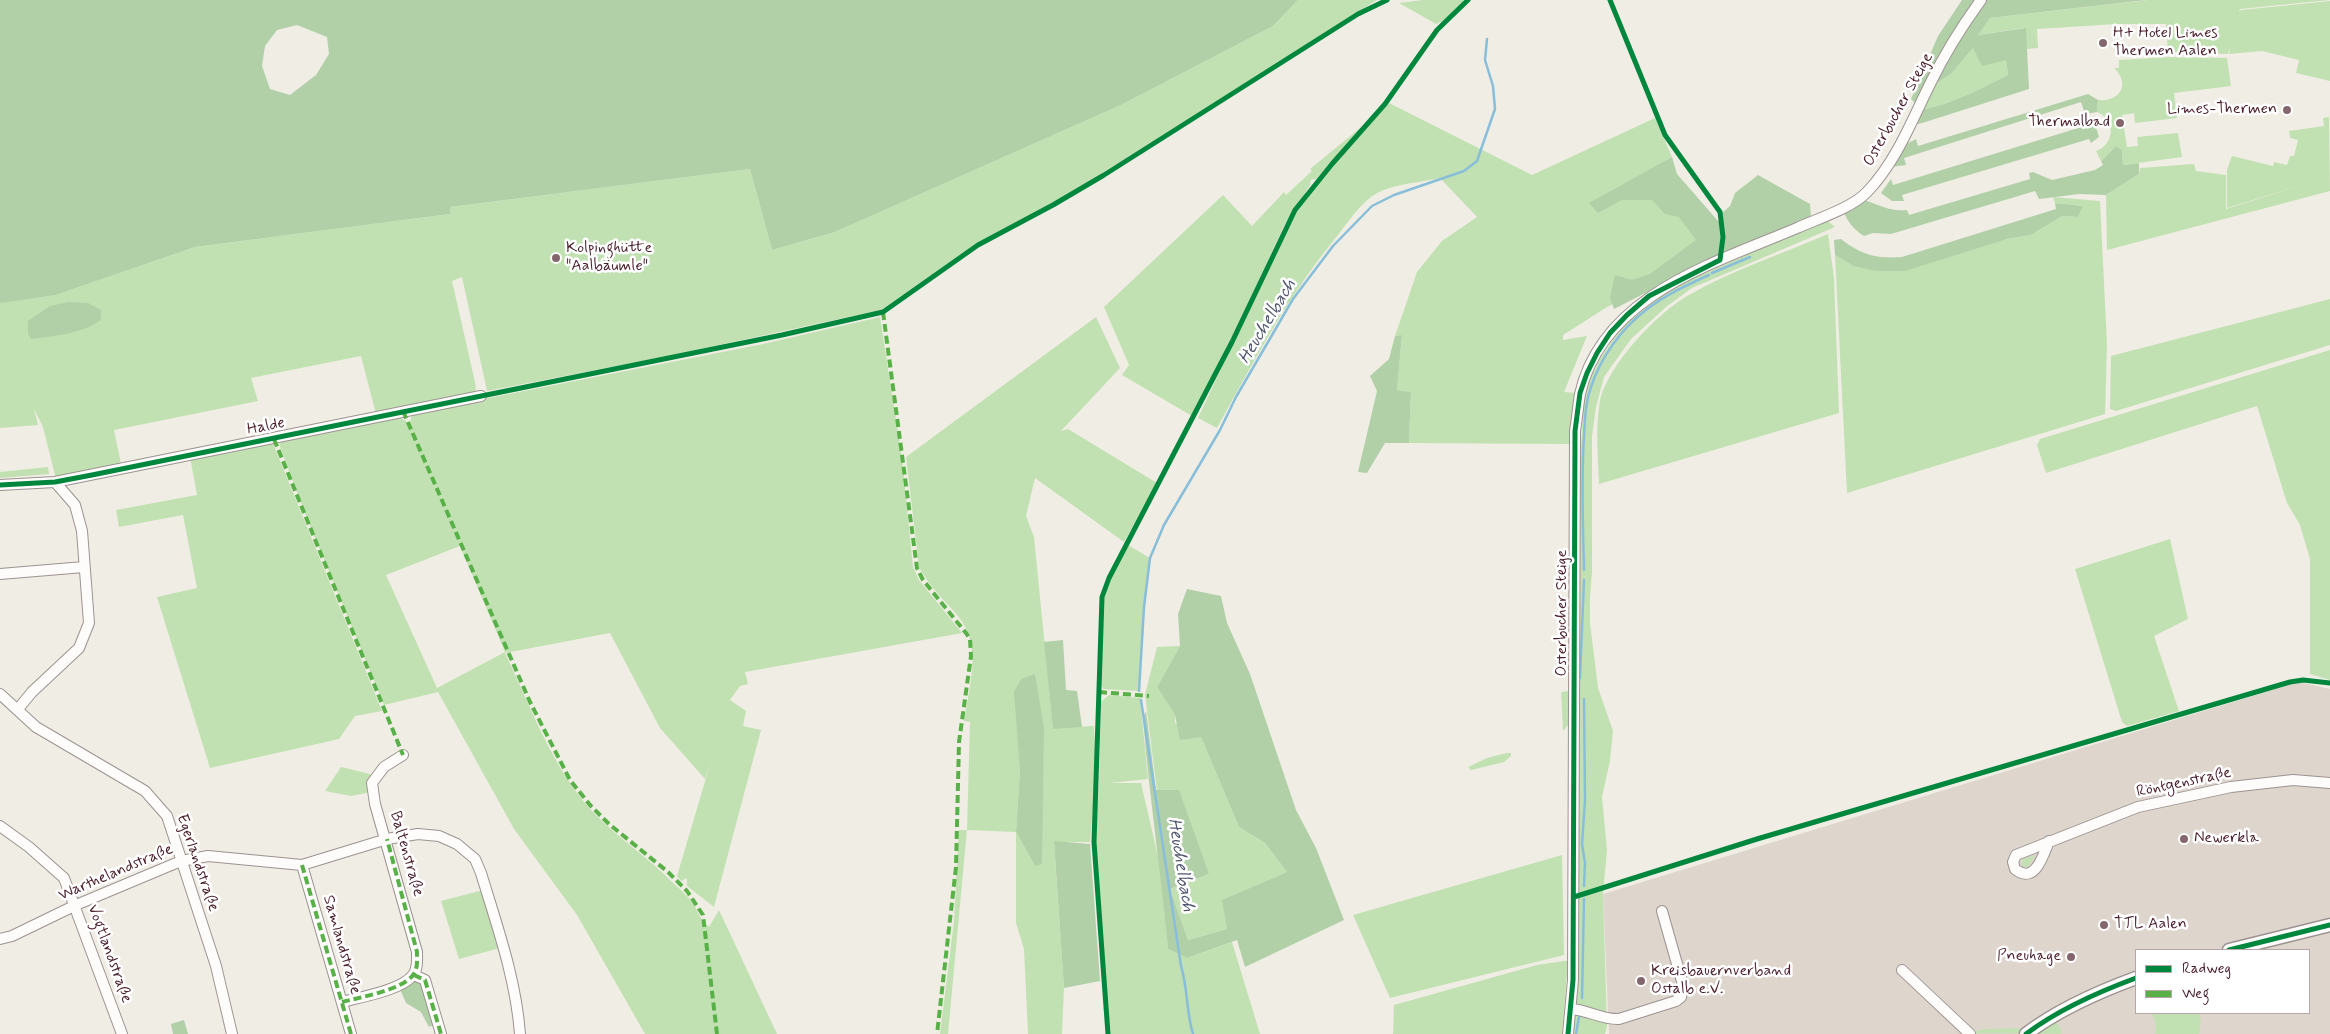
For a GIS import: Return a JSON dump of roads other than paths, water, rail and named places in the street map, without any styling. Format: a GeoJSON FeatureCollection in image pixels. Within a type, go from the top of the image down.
{"type":"FeatureCollection","features":[{"type":"Feature","properties":{"kind":"street","name":"Osterbucher Steige"},"geometry":{"type":"LineString","coordinates":[[1568,1034],[1571,1009],[1574,887],[1575,431],[1580,393],[1597,353],[1610,334],[1627,315],[1649,296],[1720,260],[1823,216],[1866,193],[1908,131],[1930,84],[1966,20],[1981,0]]}},
{"type":"Feature","properties":{"kind":"street","name":"Halde"},"geometry":{"type":"LineString","coordinates":[[0,485],[55,482],[481,396]]}},
{"type":"Feature","properties":{"kind":"street"},"geometry":{"type":"LineString","coordinates":[[18,709],[32,692],[79,648],[89,624],[82,531],[75,505],[55,482]]}},
{"type":"Feature","properties":{"kind":"street"},"geometry":{"type":"LineString","coordinates":[[0,574],[84,567]]}},
{"type":"Feature","properties":{"kind":"street","name":"Egerlandstraße"},"geometry":{"type":"LineString","coordinates":[[0,694],[36,727],[145,791],[167,816],[216,966],[232,1034]]}},
{"type":"Feature","properties":{"kind":"street","name":"Baltenstraße"},"geometry":{"type":"LineString","coordinates":[[403,755],[384,767],[372,783],[375,804],[387,840],[417,952],[418,964],[414,975]]}},
{"type":"Feature","properties":{"kind":"street","name":"Röntgenstraße"},"geometry":{"type":"LineString","coordinates":[[2049,841],[2138,807],[2231,787],[2293,780],[2330,783]]}},
{"type":"Feature","properties":{"kind":"street","name":"Vogtlandstraße"},"geometry":{"type":"LineString","coordinates":[[0,826],[29,847],[64,878],[76,905],[122,1034]]}},
{"type":"Feature","properties":{"kind":"street","name":"Warthelandstraße"},"geometry":{"type":"LineString","coordinates":[[0,939],[12,936],[76,905],[181,861],[208,856],[302,864],[387,840],[418,834],[439,836],[457,844],[475,859],[482,873],[510,974],[518,1011],[520,1034]]}},
{"type":"Feature","properties":{"kind":"street","name":"Samlandstraße"},"geometry":{"type":"LineString","coordinates":[[302,864],[351,1034]]}},
{"type":"Feature","properties":{"kind":"street"},"geometry":{"type":"LineString","coordinates":[[1571,1009],[1582,1009],[1619,1020],[1676,1001],[1681,997],[1683,985],[1662,911]]}},
{"type":"Feature","properties":{"kind":"street"},"geometry":{"type":"LineString","coordinates":[[2233,949],[2330,925]]}},
{"type":"Feature","properties":{"kind":"street"},"geometry":{"type":"LineString","coordinates":[[1902,970],[1970,1034]]}},
{"type":"Feature","properties":{"kind":"street"},"geometry":{"type":"LineString","coordinates":[[342,1002],[404,984],[414,975],[424,980],[441,1034]]}},
{"type":"Feature","properties":{"kind":"street"},"geometry":{"type":"LineString","coordinates":[[2026,1034],[2065,1009],[2110,987],[2135,978]]}},
{"type":"Feature","properties":{"kind":"waterway","name":"Heuchelbach"},"geometry":{"type":"LineString","coordinates":[[1139,691],[1144,607],[1150,558],[1164,525],[1220,430],[1236,397],[1293,299],[1333,246],[1372,206],[1394,195],[1464,171],[1477,161],[1495,109],[1493,86],[1485,60],[1487,39]]}},
{"type":"Feature","properties":{"kind":"waterway"},"geometry":{"type":"LineString","coordinates":[[1712,273],[1750,257]]}},
{"type":"Feature","properties":{"kind":"waterway"},"geometry":{"type":"LineString","coordinates":[[1584,570],[1583,453],[1588,399],[1595,376],[1613,344],[1637,318],[1668,295],[1709,275]]}},
{"type":"Feature","properties":{"kind":"waterway"},"geometry":{"type":"LineString","coordinates":[[1580,678],[1584,580]]}},
{"type":"Feature","properties":{"kind":"waterway"},"geometry":{"type":"LineString","coordinates":[[1584,699],[1585,800],[1582,844],[1585,863],[1584,886]]}},
{"type":"Feature","properties":{"kind":"waterway","name":"Heuchelbach"},"geometry":{"type":"LineString","coordinates":[[1141,700],[1193,1034]]}},
{"type":"Feature","properties":{"kind":"waterway"},"geometry":{"type":"LineString","coordinates":[[1582,998],[1584,899]]}},
{"type":"Feature","properties":{"kind":"waterway"},"geometry":{"type":"LineString","coordinates":[[1576,1034],[1579,1017]]}},
{"type":"Feature","properties":{"kind":"place","name":"H+ Hotel Limes Thermen Aalen"},"geometry":{"type":"Point","coordinates":[2103,43]}},
{"type":"Feature","properties":{"kind":"place","name":"Limes-Thermen"},"geometry":{"type":"Point","coordinates":[2287,110]}},
{"type":"Feature","properties":{"kind":"place","name":"Thermalbad"},"geometry":{"type":"Point","coordinates":[2120,123]}},
{"type":"Feature","properties":{"kind":"place","name":"Kolpinghütte \"Aalbäumle\""},"geometry":{"type":"Point","coordinates":[556,258]}},
{"type":"Feature","properties":{"kind":"place","name":"Newerkla"},"geometry":{"type":"Point","coordinates":[2184,839]}},
{"type":"Feature","properties":{"kind":"place","name":"TTL Aalen"},"geometry":{"type":"Point","coordinates":[2104,925]}},
{"type":"Feature","properties":{"kind":"place","name":"Pneuhage"},"geometry":{"type":"Point","coordinates":[2071,957]}},
{"type":"Feature","properties":{"kind":"place","name":"Kreisbauernverband Ostalb e.V."},"geometry":{"type":"Point","coordinates":[1641,981]}}]}
